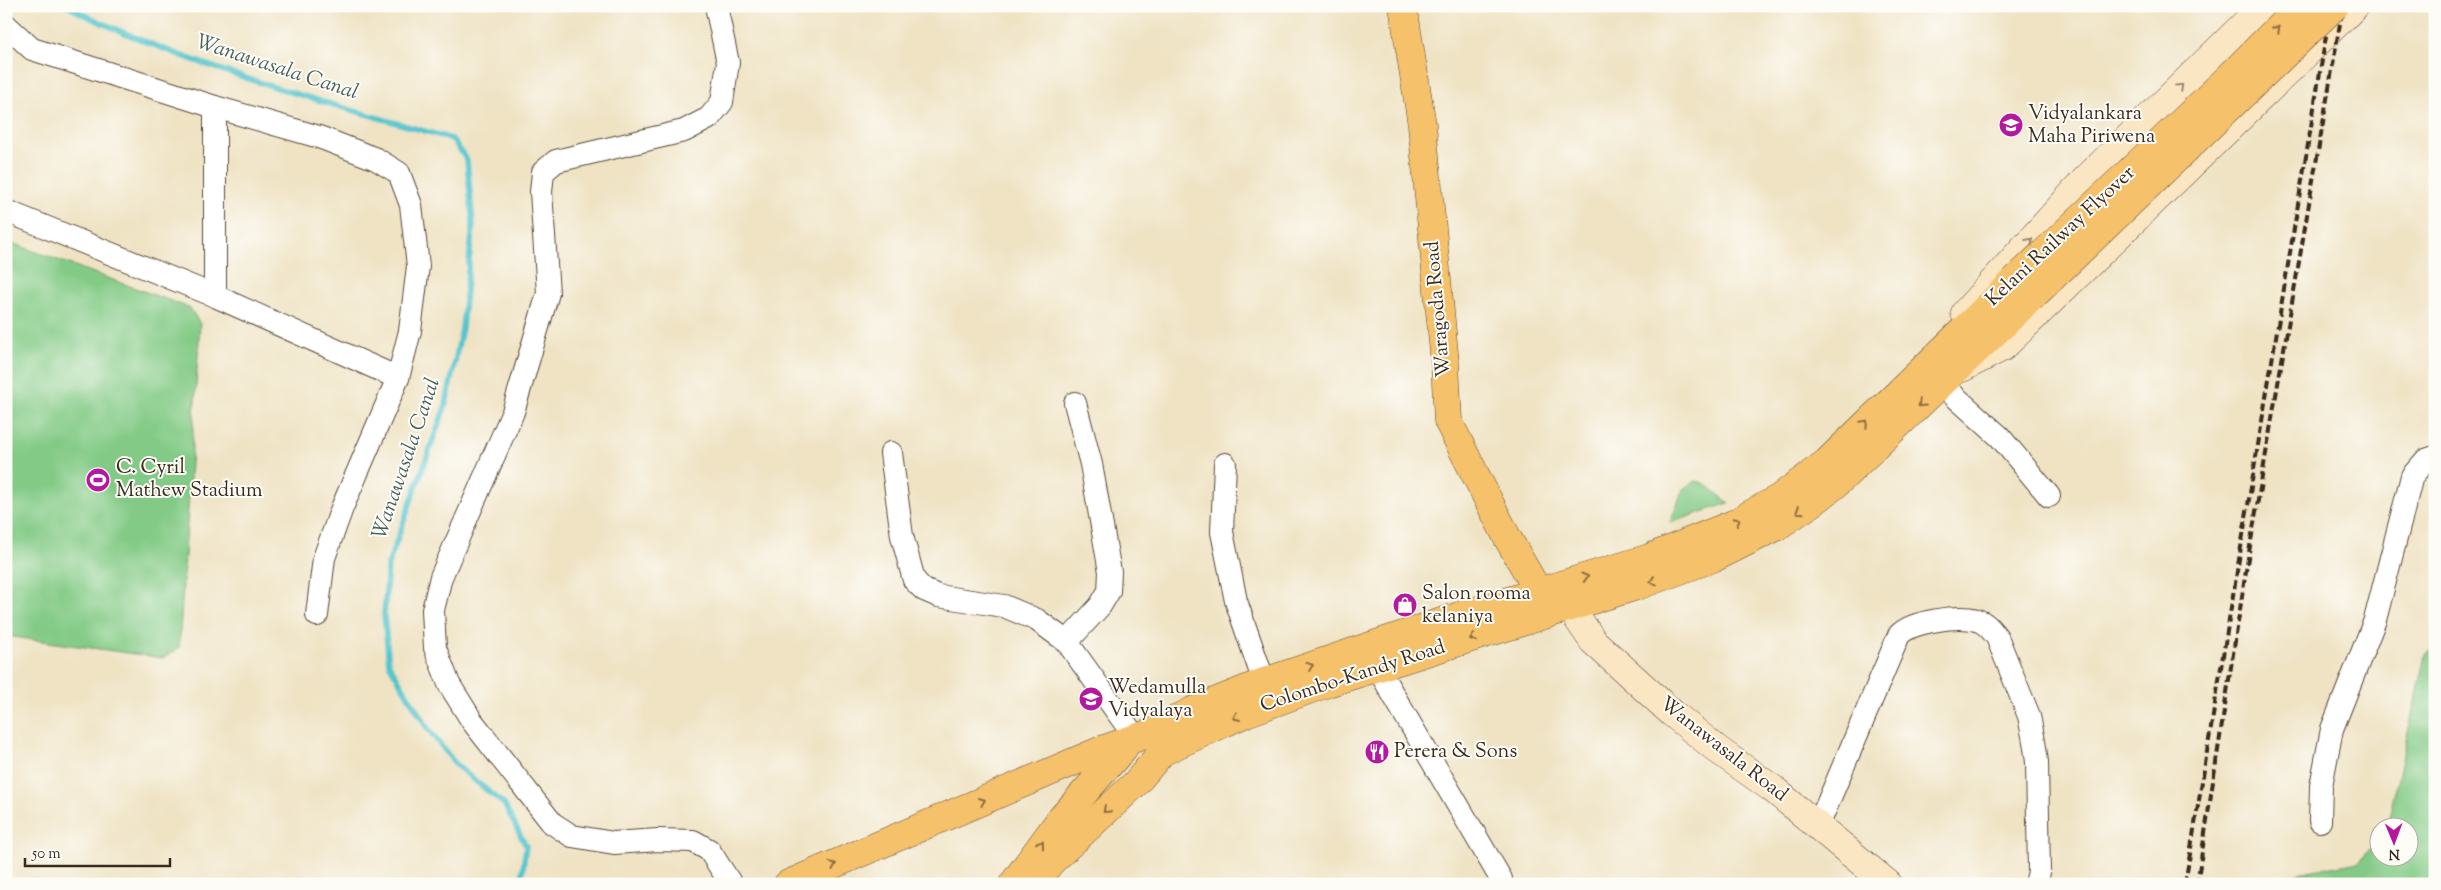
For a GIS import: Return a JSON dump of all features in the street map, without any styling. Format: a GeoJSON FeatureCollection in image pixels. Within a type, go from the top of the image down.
{"type":"FeatureCollection","features":[{"type":"Feature","properties":{"kind":"main road","name":"Waragoda Road"},"geometry":{"type":"LineString","coordinates":[[1403,6],[1422,125],[1446,363],[1448,421],[1507,537],[1538,591]]}},
{"type":"Feature","properties":{"kind":"main road","name":"Kelani Railway Flyover"},"geometry":{"type":"LineString","coordinates":[[1949,377],[2022,290],[2300,6]]}},
{"type":"Feature","properties":{"kind":"main road","name":"Kelani Railway Flyover"},"geometry":{"type":"LineString","coordinates":[[1906,383],[2022,290],[2335,6]]}},
{"type":"Feature","properties":{"kind":"main road","name":"Colombo-Kandy Road"},"geometry":{"type":"LineString","coordinates":[[1034,884],[1051,862],[1136,783],[1162,752],[1246,713],[1377,667],[1689,568],[1730,550],[1776,527],[1815,501],[1835,485],[1949,377]]}},
{"type":"Feature","properties":{"kind":"main road","name":"Colombo-Kandy Road"},"geometry":{"type":"LineString","coordinates":[[788,884],[1098,752],[1150,733],[1199,709],[1264,682],[1538,591],[1658,555],[1710,535],[1779,498],[1826,462],[1906,383]]}},
{"type":"Feature","properties":{"kind":"main road"},"geometry":{"type":"LineString","coordinates":[[1538,591],[1569,606]]}},
{"type":"Feature","properties":{"kind":"main road"},"geometry":{"type":"LineString","coordinates":[[1013,884],[1058,821],[1131,740]]}},
{"type":"Feature","properties":{"kind":"main road"},"geometry":{"type":"LineString","coordinates":[[1057,884],[1073,840]]}},
{"type":"Feature","properties":{"kind":"street"},"geometry":{"type":"LineString","coordinates":[[716,6],[728,63],[722,102],[709,118],[684,131],[556,161],[543,172],[541,192],[548,293],[513,412],[441,577],[433,610],[435,648],[449,684],[472,721],[552,823],[572,836],[614,843],[658,840],[693,841],[709,850],[732,884]]}},
{"type":"Feature","properties":{"kind":"street"},"geometry":{"type":"LineString","coordinates":[[1906,383],[1932,347],[2086,179],[2263,6]]}},
{"type":"Feature","properties":{"kind":"street"},"geometry":{"type":"LineString","coordinates":[[2049,496],[1949,377],[2003,347],[2279,82],[2355,6]]}},
{"type":"Feature","properties":{"kind":"street"},"geometry":{"type":"LineString","coordinates":[[6,26],[32,49],[215,107],[319,137],[376,159],[399,173],[411,205],[418,266],[410,331],[398,378],[342,508],[327,550],[318,615]]}},
{"type":"Feature","properties":{"kind":"street"},"geometry":{"type":"LineString","coordinates":[[2232,37],[2279,82]]}},
{"type":"Feature","properties":{"kind":"street"},"geometry":{"type":"LineString","coordinates":[[215,107],[215,296]]}},
{"type":"Feature","properties":{"kind":"street"},"geometry":{"type":"LineString","coordinates":[[6,211],[215,296],[398,378]]}},
{"type":"Feature","properties":{"kind":"street"},"geometry":{"type":"LineString","coordinates":[[1067,642],[1100,606],[1109,591],[1110,581],[1091,464],[1075,403]]}},
{"type":"Feature","properties":{"kind":"street"},"geometry":{"type":"LineString","coordinates":[[891,453],[902,536],[914,580],[924,590],[938,596],[1004,606],[1038,620],[1067,642],[1131,740]]}},
{"type":"Feature","properties":{"kind":"street"},"geometry":{"type":"LineString","coordinates":[[2320,821],[2321,786],[2332,729],[2375,620],[2412,476],[2426,460],[2435,457]]}},
{"type":"Feature","properties":{"kind":"street"},"geometry":{"type":"LineString","coordinates":[[1224,464],[1222,532],[1236,601],[1264,682]]}},
{"type":"Feature","properties":{"kind":"street","name":"Wanawasala Road"},"geometry":{"type":"LineString","coordinates":[[1569,606],[1593,642],[1672,713],[1818,826],[1888,884]]}},
{"type":"Feature","properties":{"kind":"street"},"geometry":{"type":"LineString","coordinates":[[1818,826],[1899,635],[1905,628],[1916,624],[1963,618],[1978,620],[1989,626],[1997,637],[2029,716],[2037,762],[2038,872],[2036,884]]}},
{"type":"Feature","properties":{"kind":"street"},"geometry":{"type":"LineString","coordinates":[[1377,667],[1501,879]]}},
{"type":"Feature","properties":{"kind":"green space","name":"C. Cyril Mathew Stadium"},"geometry":{"type":"Polygon","coordinates":[[[6,241],[190,308],[200,324],[179,648],[163,658],[6,636],[6,241]]]}},
{"type":"Feature","properties":{"kind":"green space"},"geometry":{"type":"Polygon","coordinates":[[[1696,481],[1704,483],[1729,503],[1670,523],[1683,489],[1696,481]]]}},
{"type":"Feature","properties":{"kind":"green space"},"geometry":{"type":"Polygon","coordinates":[[[2435,648],[2435,884],[2296,884],[2297,873],[2359,862],[2368,852],[2368,868],[2418,868],[2418,818],[2389,818],[2425,655],[2435,648]]]}},
{"type":"Feature","properties":{"kind":"waterway","name":"Wanawasala Canal"},"geometry":{"type":"LineString","coordinates":[[67,6],[160,48],[256,82],[452,139],[467,160],[473,225],[462,328],[446,404],[388,565],[384,615],[389,664],[428,729],[457,766],[504,804],[526,846],[521,884]]}},
{"type":"Feature","properties":{"kind":"railway"},"geometry":{"type":"LineString","coordinates":[[2185,884],[2331,6]]}},
{"type":"Feature","properties":{"kind":"railway"},"geometry":{"type":"LineString","coordinates":[[2197,884],[2248,558],[2343,6]]}},
{"type":"Feature","properties":{"kind":"place","name":"Vidyalankara Maha Piriwena"},"geometry":{"type":"Point","coordinates":[2011,125]}},
{"type":"Feature","properties":{"kind":"place","name":"C. Cyril Mathew Stadium"},"geometry":{"type":"Point","coordinates":[98,480]}},
{"type":"Feature","properties":{"kind":"place","name":"Salon rooma kelaniya"},"geometry":{"type":"Point","coordinates":[1405,605]}},
{"type":"Feature","properties":{"kind":"place","name":"Wedamulla Vidyalaya"},"geometry":{"type":"Point","coordinates":[1091,699]}},
{"type":"Feature","properties":{"kind":"place","name":"Perera & Sons"},"geometry":{"type":"Point","coordinates":[1377,752]}}]}
